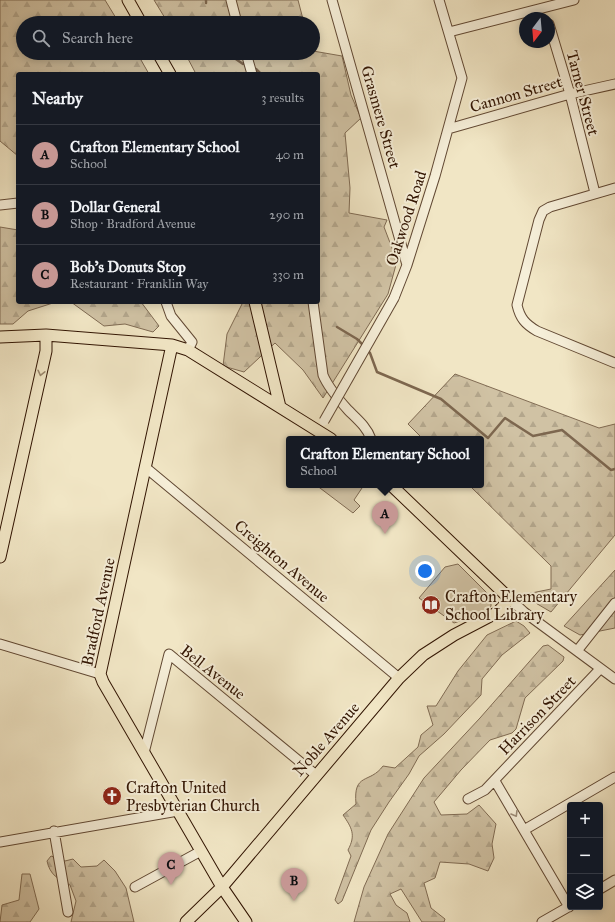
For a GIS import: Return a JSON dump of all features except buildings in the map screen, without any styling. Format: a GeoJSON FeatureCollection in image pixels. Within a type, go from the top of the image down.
{"type":"FeatureCollection","features":[{"type":"Feature","properties":{"kind":"main road"},"geometry":{"type":"LineString","coordinates":[[131,2],[138,16]]}},
{"type":"Feature","properties":{"kind":"main road"},"geometry":{"type":"LineString","coordinates":[[162,60],[169,72]]}},
{"type":"Feature","properties":{"kind":"main road"},"geometry":{"type":"LineString","coordinates":[[255,304],[280,407]]}},
{"type":"Feature","properties":{"kind":"main road"},"geometry":{"type":"LineString","coordinates":[[0,337],[46,335],[172,345],[188,350],[280,407],[321,426],[329,436]]}},
{"type":"Feature","properties":{"kind":"main road"},"geometry":{"type":"LineString","coordinates":[[0,557],[46,351],[46,335]]}},
{"type":"Feature","properties":{"kind":"main road","name":"Bradford Avenue"},"geometry":{"type":"LineString","coordinates":[[172,345],[100,674],[103,682],[200,851],[246,922]]}},
{"type":"Feature","properties":{"kind":"main road"},"geometry":{"type":"LineString","coordinates":[[394,488],[510,599]]}},
{"type":"Feature","properties":{"kind":"main road","name":"Noble Avenue"},"geometry":{"type":"LineString","coordinates":[[186,922],[222,887],[400,678],[423,655],[454,635],[498,612],[510,599]]}},
{"type":"Feature","properties":{"kind":"street"},"geometry":{"type":"LineString","coordinates":[[230,0],[235,16]]}},
{"type":"Feature","properties":{"kind":"street","name":"Grasmere Street"},"geometry":{"type":"LineString","coordinates":[[332,0],[407,265]]}},
{"type":"Feature","properties":{"kind":"street","name":"Oakwood Road"},"geometry":{"type":"LineString","coordinates":[[321,426],[394,298],[407,265],[436,176],[462,78],[439,0]]}},
{"type":"Feature","properties":{"kind":"street"},"geometry":{"type":"LineString","coordinates":[[449,32],[544,9],[574,0]]}},
{"type":"Feature","properties":{"kind":"street","name":"Tarner Street"},"geometry":{"type":"LineString","coordinates":[[555,44],[570,94],[595,193]]}},
{"type":"Feature","properties":{"kind":"street"},"geometry":{"type":"LineString","coordinates":[[248,60],[251,72]]}},
{"type":"Feature","properties":{"kind":"street","name":"Cannon Street"},"geometry":{"type":"LineString","coordinates":[[448,129],[570,94],[615,84]]}},
{"type":"Feature","properties":{"kind":"street"},"geometry":{"type":"LineString","coordinates":[[615,188],[550,207],[544,211],[539,220],[517,305],[519,316],[526,324],[537,331],[615,363]]}},
{"type":"Feature","properties":{"kind":"street"},"geometry":{"type":"LineString","coordinates":[[0,205],[16,203]]}},
{"type":"Feature","properties":{"kind":"street"},"geometry":{"type":"LineString","coordinates":[[167,304],[171,316],[192,342],[188,350]]}},
{"type":"Feature","properties":{"kind":"street"},"geometry":{"type":"LineString","coordinates":[[314,304],[323,375],[326,382],[348,410],[366,428],[370,436]]}},
{"type":"Feature","properties":{"kind":"street","name":"Creighton Avenue"},"geometry":{"type":"LineString","coordinates":[[145,467],[400,678]]}},
{"type":"Feature","properties":{"kind":"street"},"geometry":{"type":"LineString","coordinates":[[510,599],[524,612],[615,679]]}},
{"type":"Feature","properties":{"kind":"street"},"geometry":{"type":"LineString","coordinates":[[577,652],[615,603]]}},
{"type":"Feature","properties":{"kind":"street"},"geometry":{"type":"LineString","coordinates":[[0,644],[100,674]]}},
{"type":"Feature","properties":{"kind":"street","name":"Bell Avenue"},"geometry":{"type":"LineString","coordinates":[[144,753],[169,654],[316,775]]}},
{"type":"Feature","properties":{"kind":"street","name":"Harrison Street"},"geometry":{"type":"LineString","coordinates":[[468,800],[485,790],[495,781],[600,669]]}},
{"type":"Feature","properties":{"kind":"street"},"geometry":{"type":"LineString","coordinates":[[524,830],[615,777]]}},
{"type":"Feature","properties":{"kind":"street"},"geometry":{"type":"LineString","coordinates":[[495,781],[567,903]]}},
{"type":"Feature","properties":{"kind":"street"},"geometry":{"type":"LineString","coordinates":[[0,842],[178,811]]}},
{"type":"Feature","properties":{"kind":"street"},"geometry":{"type":"LineString","coordinates":[[54,832],[68,912]]}},
{"type":"Feature","properties":{"kind":"street"},"geometry":{"type":"LineString","coordinates":[[135,887],[200,851]]}},
{"type":"Feature","properties":{"kind":"street"},"geometry":{"type":"LineString","coordinates":[[603,887],[615,880]]}},
{"type":"Feature","properties":{"kind":"street"},"geometry":{"type":"LineString","coordinates":[[542,922],[556,918],[567,908]]}},
{"type":"Feature","properties":{"kind":"green space"},"geometry":{"type":"Polygon","coordinates":[[[0,0],[105,0],[115,16],[16,16],[16,60],[141,60],[148,72],[16,72],[16,154],[0,141],[0,0]]]}},
{"type":"Feature","properties":{"kind":"green space"},"geometry":{"type":"Polygon","coordinates":[[[154,0],[298,0],[302,16],[164,16],[154,0]]]}},
{"type":"Feature","properties":{"kind":"green space"},"geometry":{"type":"Polygon","coordinates":[[[320,52],[342,56],[351,95],[361,118],[345,133],[350,188],[349,213],[387,220],[384,227],[397,261],[388,294],[323,398],[303,370],[275,343],[244,372],[223,366],[227,334],[242,304],[320,304],[320,72],[195,72],[189,60],[320,60],[320,52]]]}},
{"type":"Feature","properties":{"kind":"green space"},"geometry":{"type":"Polygon","coordinates":[[[0,227],[16,230],[16,304],[50,304],[28,311],[13,324],[0,324],[0,227]]]}},
{"type":"Feature","properties":{"kind":"green space"},"geometry":{"type":"Polygon","coordinates":[[[74,304],[142,304],[159,326],[153,332],[125,324],[104,326],[74,304]]]}},
{"type":"Feature","properties":{"kind":"green space"},"geometry":{"type":"Polygon","coordinates":[[[455,374],[599,428],[615,424],[615,535],[551,612],[522,595],[551,589],[551,566],[472,488],[484,488],[484,436],[420,436],[408,424],[455,374]]]}},
{"type":"Feature","properties":{"kind":"green space"},"geometry":{"type":"Polygon","coordinates":[[[320,488],[362,488],[354,500],[360,506],[353,513],[320,488]]]}},
{"type":"Feature","properties":{"kind":"green space"},"geometry":{"type":"Polygon","coordinates":[[[458,564],[491,597],[491,606],[487,612],[454,623],[419,598],[445,567],[458,564]]]}},
{"type":"Feature","properties":{"kind":"green space"},"geometry":{"type":"Polygon","coordinates":[[[615,570],[615,628],[580,635],[564,626],[615,570]]]}},
{"type":"Feature","properties":{"kind":"green space"},"geometry":{"type":"Polygon","coordinates":[[[516,621],[524,626],[530,633],[502,655],[482,679],[481,695],[444,734],[419,756],[409,774],[371,830],[342,901],[338,904],[335,900],[351,856],[348,850],[352,840],[351,828],[343,815],[356,804],[357,787],[360,783],[373,775],[383,766],[395,768],[418,747],[421,735],[433,725],[427,706],[436,706],[458,671],[487,635],[516,621]]]}},
{"type":"Feature","properties":{"kind":"green space"},"geometry":{"type":"Polygon","coordinates":[[[548,645],[564,657],[563,661],[525,698],[516,729],[512,733],[490,740],[461,770],[434,802],[441,815],[467,814],[479,805],[496,824],[492,844],[494,858],[488,871],[469,864],[440,862],[435,878],[424,883],[431,908],[445,919],[444,922],[422,922],[401,889],[390,894],[396,905],[407,913],[410,922],[354,922],[364,887],[388,834],[424,778],[480,718],[543,646],[548,645]]]}},
{"type":"Feature","properties":{"kind":"green space"},"geometry":{"type":"Polygon","coordinates":[[[51,856],[65,861],[73,859],[81,867],[97,866],[104,860],[115,871],[126,888],[134,922],[71,922],[76,901],[70,885],[58,878],[50,870],[47,861],[51,856]]]}},
{"type":"Feature","properties":{"kind":"green space"},"geometry":{"type":"Polygon","coordinates":[[[22,874],[30,874],[39,909],[30,922],[0,922],[2,905],[19,900],[22,874]]]}},
{"type":"Feature","properties":{"kind":"waterway"},"geometry":{"type":"LineString","coordinates":[[237,60],[243,64]]}},
{"type":"Feature","properties":{"kind":"waterway"},"geometry":{"type":"LineString","coordinates":[[256,69],[259,72]]}},
{"type":"Feature","properties":{"kind":"waterway"},"geometry":{"type":"LineString","coordinates":[[337,327],[357,339],[364,346]]}},
{"type":"Feature","properties":{"kind":"waterway"},"geometry":{"type":"LineString","coordinates":[[367,350],[370,353],[377,372],[441,399],[488,438],[505,418],[533,436],[562,430],[611,470],[615,469]]}},
{"type":"Feature","properties":{"kind":"place","name":"Crafton Elementary School"},"geometry":{"type":"Point","coordinates":[385,534]}},
{"type":"Feature","properties":{"kind":"place","name":"Crafton Elementary School Library"},"geometry":{"type":"Point","coordinates":[431,605]}},
{"type":"Feature","properties":{"kind":"place","name":"Crafton United Presbyterian Church"},"geometry":{"type":"Point","coordinates":[112,796]}},
{"type":"Feature","properties":{"kind":"place","name":"Bob's Donuts Stop"},"geometry":{"type":"Point","coordinates":[171,885]}},
{"type":"Feature","properties":{"kind":"place","name":"Dollar General"},"geometry":{"type":"Point","coordinates":[294,901]}}]}
